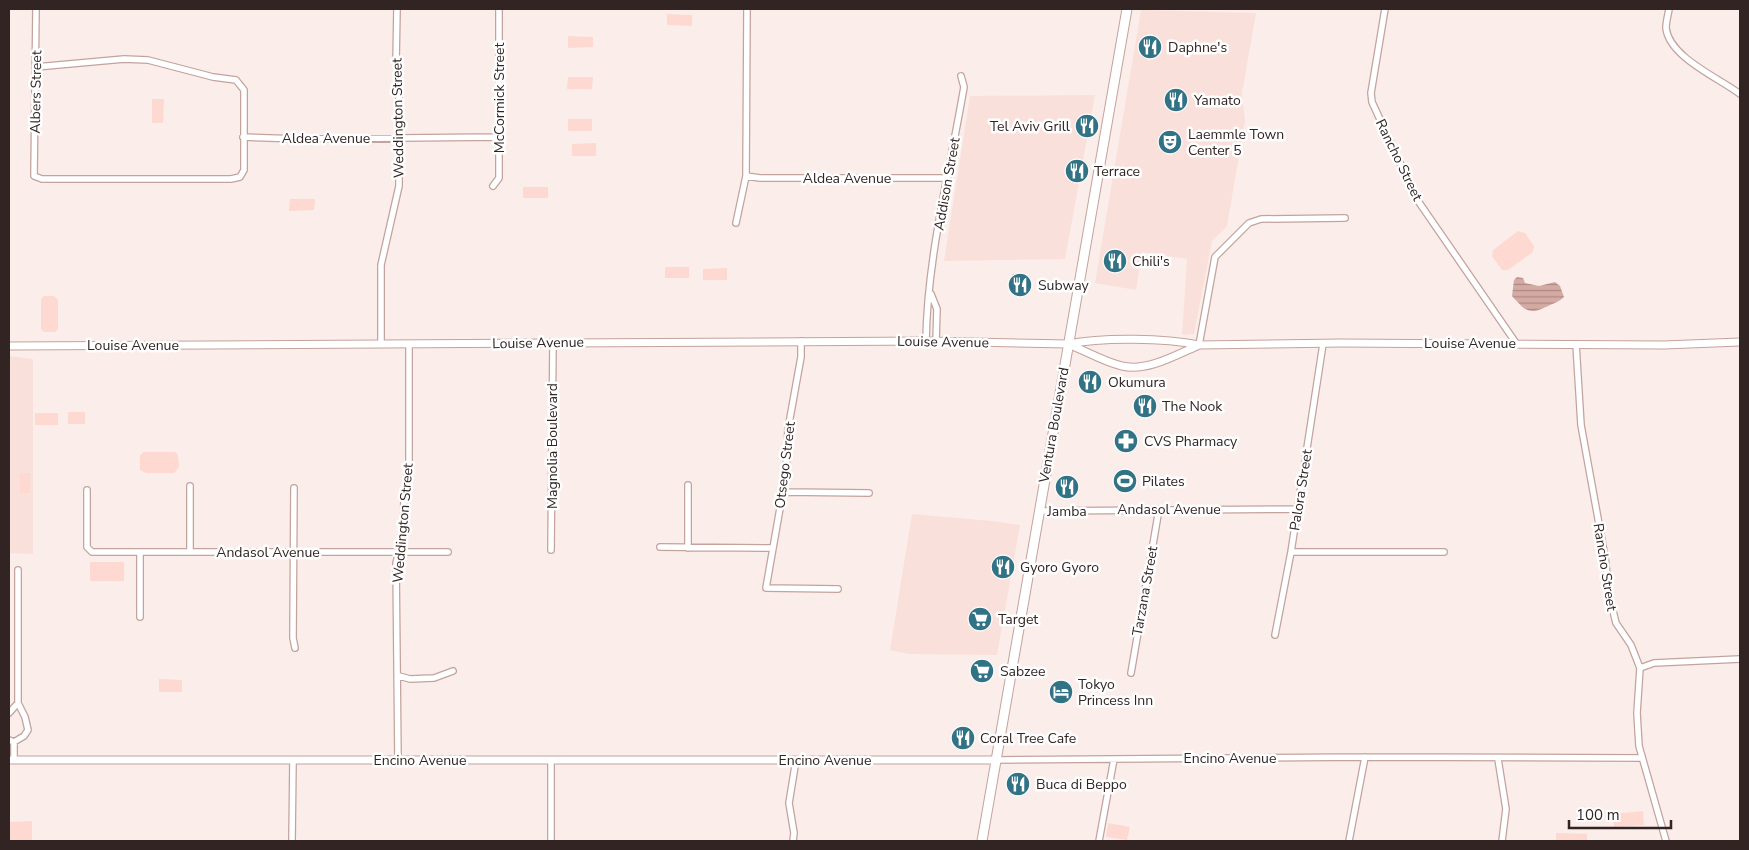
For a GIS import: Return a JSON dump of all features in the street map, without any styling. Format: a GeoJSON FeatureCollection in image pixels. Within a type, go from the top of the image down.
{"type":"FeatureCollection","features":[{"type":"Feature","properties":{"kind":"main road","name":"Ventura Boulevard"},"geometry":{"type":"LineString","coordinates":[[982,841],[1127,9]]}},
{"type":"Feature","properties":{"kind":"street","name":"Albers Street"},"geometry":{"type":"LineString","coordinates":[[36,9],[34,176],[42,179],[231,179],[240,176],[244,170],[243,138]]}},
{"type":"Feature","properties":{"kind":"street","name":"Weddington Street"},"geometry":{"type":"LineString","coordinates":[[381,344],[381,265],[398,199],[399,138],[396,9]]}},
{"type":"Feature","properties":{"kind":"street","name":"McCormick Street"},"geometry":{"type":"LineString","coordinates":[[493,186],[499,178],[499,9]]}},
{"type":"Feature","properties":{"kind":"street"},"geometry":{"type":"LineString","coordinates":[[736,223],[746,176],[747,9]]}},
{"type":"Feature","properties":{"kind":"street","name":"Rancho Street"},"geometry":{"type":"LineString","coordinates":[[1385,9],[1372,85],[1372,102],[1416,198],[1516,343]]}},
{"type":"Feature","properties":{"kind":"street"},"geometry":{"type":"LineString","coordinates":[[1669,9],[1666,29],[1687,61],[1702,67],[1740,94]]}},
{"type":"Feature","properties":{"kind":"street"},"geometry":{"type":"LineString","coordinates":[[36,67],[124,59],[148,60],[213,77],[231,78],[242,85],[245,97],[243,138]]}},
{"type":"Feature","properties":{"kind":"street","name":"Addison Street"},"geometry":{"type":"LineString","coordinates":[[926,341],[926,308],[931,294],[933,263],[964,87],[960,76]]}},
{"type":"Feature","properties":{"kind":"street","name":"Aldea Avenue"},"geometry":{"type":"LineString","coordinates":[[243,138],[499,137]]}},
{"type":"Feature","properties":{"kind":"street","name":"Aldea Avenue"},"geometry":{"type":"LineString","coordinates":[[746,176],[760,178],[948,178]]}},
{"type":"Feature","properties":{"kind":"street"},"geometry":{"type":"LineString","coordinates":[[1199,345],[1215,257],[1233,242],[1254,220],[1344,218]]}},
{"type":"Feature","properties":{"kind":"street","name":"Addison Street"},"geometry":{"type":"LineString","coordinates":[[931,294],[937,309],[936,341]]}},
{"type":"Feature","properties":{"kind":"street","name":"Louise Avenue"},"geometry":{"type":"LineString","coordinates":[[9,346],[926,341],[1068,344],[1085,341],[1139,340],[1185,342],[1199,345],[1740,342]]}},
{"type":"Feature","properties":{"kind":"street","name":"Otsego Street"},"geometry":{"type":"LineString","coordinates":[[801,342],[788,429],[787,464],[766,588],[838,589]]}},
{"type":"Feature","properties":{"kind":"street","name":"Magnolia Boulevard"},"geometry":{"type":"LineString","coordinates":[[551,550],[553,343]]}},
{"type":"Feature","properties":{"kind":"street","name":"Louise Avenue"},"geometry":{"type":"LineString","coordinates":[[1068,344],[1113,363],[1131,368],[1152,365],[1199,345]]}},
{"type":"Feature","properties":{"kind":"street","name":"Palora Street"},"geometry":{"type":"LineString","coordinates":[[1276,635],[1292,552],[1322,344]]}},
{"type":"Feature","properties":{"kind":"street","name":"Rancho Street"},"geometry":{"type":"LineString","coordinates":[[1576,344],[1580,425],[1605,557],[1612,613],[1616,623],[1631,645],[1640,668],[1637,713],[1640,758],[1666,841]]}},
{"type":"Feature","properties":{"kind":"street","name":"Weddington Street"},"geometry":{"type":"LineString","coordinates":[[398,760],[398,552],[403,537],[404,500],[409,462],[409,345]]}},
{"type":"Feature","properties":{"kind":"street"},"geometry":{"type":"LineString","coordinates":[[688,485],[688,548]]}},
{"type":"Feature","properties":{"kind":"street"},"geometry":{"type":"LineString","coordinates":[[190,486],[190,552]]}},
{"type":"Feature","properties":{"kind":"street"},"geometry":{"type":"LineString","coordinates":[[294,488],[293,638],[295,648]]}},
{"type":"Feature","properties":{"kind":"street","name":"Andasol Avenue"},"geometry":{"type":"LineString","coordinates":[[87,490],[89,551],[140,553],[448,552]]}},
{"type":"Feature","properties":{"kind":"street"},"geometry":{"type":"LineString","coordinates":[[783,492],[869,493]]}},
{"type":"Feature","properties":{"kind":"street","name":"Tarzana Street"},"geometry":{"type":"LineString","coordinates":[[1131,673],[1159,509]]}},
{"type":"Feature","properties":{"kind":"street","name":"Andasol Avenue"},"geometry":{"type":"LineString","coordinates":[[1039,510],[1298,509]]}},
{"type":"Feature","properties":{"kind":"street"},"geometry":{"type":"LineString","coordinates":[[660,547],[772,548]]}},
{"type":"Feature","properties":{"kind":"street"},"geometry":{"type":"LineString","coordinates":[[1292,552],[1444,552]]}},
{"type":"Feature","properties":{"kind":"street"},"geometry":{"type":"LineString","coordinates":[[140,553],[140,617]]}},
{"type":"Feature","properties":{"kind":"street"},"geometry":{"type":"LineString","coordinates":[[11,760],[11,741],[24,736],[28,730],[25,716],[18,703],[18,570]]}},
{"type":"Feature","properties":{"kind":"street"},"geometry":{"type":"LineString","coordinates":[[1640,668],[1654,663],[1740,658]]}},
{"type":"Feature","properties":{"kind":"street"},"geometry":{"type":"LineString","coordinates":[[399,676],[410,679],[434,678],[453,671]]}},
{"type":"Feature","properties":{"kind":"street"},"geometry":{"type":"LineString","coordinates":[[399,683],[405,683],[410,679]]}},
{"type":"Feature","properties":{"kind":"street"},"geometry":{"type":"LineString","coordinates":[[9,713],[18,703]]}},
{"type":"Feature","properties":{"kind":"street"},"geometry":{"type":"LineString","coordinates":[[1349,841],[1365,757]]}},
{"type":"Feature","properties":{"kind":"street","name":"Encino Avenue"},"geometry":{"type":"LineString","coordinates":[[11,760],[1640,758]]}},
{"type":"Feature","properties":{"kind":"street"},"geometry":{"type":"LineString","coordinates":[[1099,841],[1114,759]]}},
{"type":"Feature","properties":{"kind":"street"},"geometry":{"type":"LineString","coordinates":[[1498,759],[1506,808],[1502,841]]}},
{"type":"Feature","properties":{"kind":"street"},"geometry":{"type":"LineString","coordinates":[[292,841],[293,760]]}},
{"type":"Feature","properties":{"kind":"street"},"geometry":{"type":"LineString","coordinates":[[551,841],[552,760]]}},
{"type":"Feature","properties":{"kind":"street"},"geometry":{"type":"LineString","coordinates":[[793,841],[794,833],[789,803],[796,760]]}},
{"type":"Feature","properties":{"kind":"shaded area"},"geometry":{"type":"Polygon","coordinates":[[[1141,10],[1256,13],[1242,93],[1245,121],[1227,226],[1212,241],[1194,334],[1182,335],[1187,259],[1142,252],[1136,290],[1095,283],[1141,10]]]}},
{"type":"Feature","properties":{"kind":"shaded area"},"geometry":{"type":"Polygon","coordinates":[[[667,14],[692,15],[692,26],[667,25],[667,14]]]}},
{"type":"Feature","properties":{"kind":"shaded area"},"geometry":{"type":"Polygon","coordinates":[[[568,36],[593,37],[593,47],[568,48],[568,36]]]}},
{"type":"Feature","properties":{"kind":"shaded area"},"geometry":{"type":"Polygon","coordinates":[[[568,77],[593,77],[592,89],[567,89],[568,77]]]}},
{"type":"Feature","properties":{"kind":"shaded area"},"geometry":{"type":"Polygon","coordinates":[[[1095,95],[1065,259],[944,261],[970,96],[1095,95]]]}},
{"type":"Feature","properties":{"kind":"shaded area"},"geometry":{"type":"Polygon","coordinates":[[[152,99],[164,99],[163,123],[152,123],[152,99]]]}},
{"type":"Feature","properties":{"kind":"shaded area"},"geometry":{"type":"Polygon","coordinates":[[[568,119],[592,119],[592,131],[568,131],[568,119]]]}},
{"type":"Feature","properties":{"kind":"shaded area"},"geometry":{"type":"Polygon","coordinates":[[[596,143],[596,156],[572,156],[572,144],[596,143]]]}},
{"type":"Feature","properties":{"kind":"shaded area"},"geometry":{"type":"Polygon","coordinates":[[[523,187],[548,187],[548,198],[523,198],[523,187]]]}},
{"type":"Feature","properties":{"kind":"shaded area"},"geometry":{"type":"Polygon","coordinates":[[[290,199],[315,199],[314,210],[289,211],[290,199]]]}},
{"type":"Feature","properties":{"kind":"shaded area"},"geometry":{"type":"Polygon","coordinates":[[[1518,231],[1525,233],[1534,246],[1533,252],[1508,270],[1502,270],[1492,256],[1493,250],[1518,231]]]}},
{"type":"Feature","properties":{"kind":"shaded area"},"geometry":{"type":"Polygon","coordinates":[[[665,267],[689,267],[689,278],[665,278],[665,267]]]}},
{"type":"Feature","properties":{"kind":"shaded area"},"geometry":{"type":"Polygon","coordinates":[[[727,268],[727,280],[703,280],[703,269],[727,268]]]}},
{"type":"Feature","properties":{"kind":"shaded area"},"geometry":{"type":"Polygon","coordinates":[[[1517,277],[1523,278],[1525,283],[1539,286],[1555,282],[1560,286],[1564,297],[1538,310],[1529,311],[1521,306],[1512,296],[1514,280],[1517,277]]]}},
{"type":"Feature","properties":{"kind":"shaded area"},"geometry":{"type":"Polygon","coordinates":[[[44,296],[54,296],[58,300],[58,329],[55,332],[44,332],[41,329],[41,299],[44,296]]]}},
{"type":"Feature","properties":{"kind":"shaded area"},"geometry":{"type":"Polygon","coordinates":[[[9,356],[33,359],[33,554],[9,553],[9,356]]]}},
{"type":"Feature","properties":{"kind":"shaded area"},"geometry":{"type":"Polygon","coordinates":[[[68,412],[85,412],[85,424],[68,424],[68,412]]]}},
{"type":"Feature","properties":{"kind":"shaded area"},"geometry":{"type":"Polygon","coordinates":[[[35,413],[58,413],[58,425],[35,425],[35,413]]]}},
{"type":"Feature","properties":{"kind":"shaded area"},"geometry":{"type":"Polygon","coordinates":[[[144,452],[175,452],[178,455],[179,467],[174,473],[146,473],[140,470],[140,455],[144,452]]]}},
{"type":"Feature","properties":{"kind":"shaded area"},"geometry":{"type":"Polygon","coordinates":[[[20,473],[30,473],[30,493],[20,493],[20,473]]]}},
{"type":"Feature","properties":{"kind":"shaded area"},"geometry":{"type":"Polygon","coordinates":[[[912,514],[1020,525],[997,655],[908,654],[890,650],[912,514]]]}},
{"type":"Feature","properties":{"kind":"shaded area"},"geometry":{"type":"Polygon","coordinates":[[[90,562],[124,562],[124,581],[90,581],[90,562]]]}},
{"type":"Feature","properties":{"kind":"shaded area"},"geometry":{"type":"Polygon","coordinates":[[[159,679],[182,680],[182,692],[159,692],[159,679]]]}},
{"type":"Feature","properties":{"kind":"shaded area"},"geometry":{"type":"Polygon","coordinates":[[[1643,811],[1644,825],[1614,827],[1613,814],[1643,811]]]}},
{"type":"Feature","properties":{"kind":"shaded area"},"geometry":{"type":"Polygon","coordinates":[[[32,821],[32,840],[9,840],[9,822],[32,821]]]}},
{"type":"Feature","properties":{"kind":"shaded area"},"geometry":{"type":"Polygon","coordinates":[[[1108,823],[1130,827],[1127,840],[1106,837],[1108,823]]]}},
{"type":"Feature","properties":{"kind":"shaded area"},"geometry":{"type":"Polygon","coordinates":[[[1556,833],[1587,834],[1587,841],[1556,841],[1556,833]]]}},
{"type":"Feature","properties":{"kind":"place","name":"Daphne's"},"geometry":{"type":"Point","coordinates":[1150,47]}},
{"type":"Feature","properties":{"kind":"place","name":"Yamato"},"geometry":{"type":"Point","coordinates":[1176,100]}},
{"type":"Feature","properties":{"kind":"place","name":"Tel Aviv Grill"},"geometry":{"type":"Point","coordinates":[1087,126]}},
{"type":"Feature","properties":{"kind":"place","name":"Laemmle Town Center 5"},"geometry":{"type":"Point","coordinates":[1170,142]}},
{"type":"Feature","properties":{"kind":"place","name":"Terrace"},"geometry":{"type":"Point","coordinates":[1077,171]}},
{"type":"Feature","properties":{"kind":"place","name":"Chili's"},"geometry":{"type":"Point","coordinates":[1115,261]}},
{"type":"Feature","properties":{"kind":"place","name":"Subway"},"geometry":{"type":"Point","coordinates":[1020,285]}},
{"type":"Feature","properties":{"kind":"place","name":"Okumura"},"geometry":{"type":"Point","coordinates":[1090,382]}},
{"type":"Feature","properties":{"kind":"place","name":"The Nook"},"geometry":{"type":"Point","coordinates":[1145,406]}},
{"type":"Feature","properties":{"kind":"place","name":"CVS Pharmacy"},"geometry":{"type":"Point","coordinates":[1126,441]}},
{"type":"Feature","properties":{"kind":"place","name":"Pilates"},"geometry":{"type":"Point","coordinates":[1125,481]}},
{"type":"Feature","properties":{"kind":"place","name":"Jamba"},"geometry":{"type":"Point","coordinates":[1067,487]}},
{"type":"Feature","properties":{"kind":"place","name":"Gyoro Gyoro"},"geometry":{"type":"Point","coordinates":[1003,567]}},
{"type":"Feature","properties":{"kind":"place","name":"Target"},"geometry":{"type":"Point","coordinates":[980,619]}},
{"type":"Feature","properties":{"kind":"place","name":"Sabzee"},"geometry":{"type":"Point","coordinates":[982,671]}},
{"type":"Feature","properties":{"kind":"place","name":"Tokyo Princess Inn"},"geometry":{"type":"Point","coordinates":[1061,692]}},
{"type":"Feature","properties":{"kind":"place","name":"Coral Tree Cafe"},"geometry":{"type":"Point","coordinates":[963,738]}},
{"type":"Feature","properties":{"kind":"place","name":"Buca di Beppo"},"geometry":{"type":"Point","coordinates":[1018,784]}}]}
